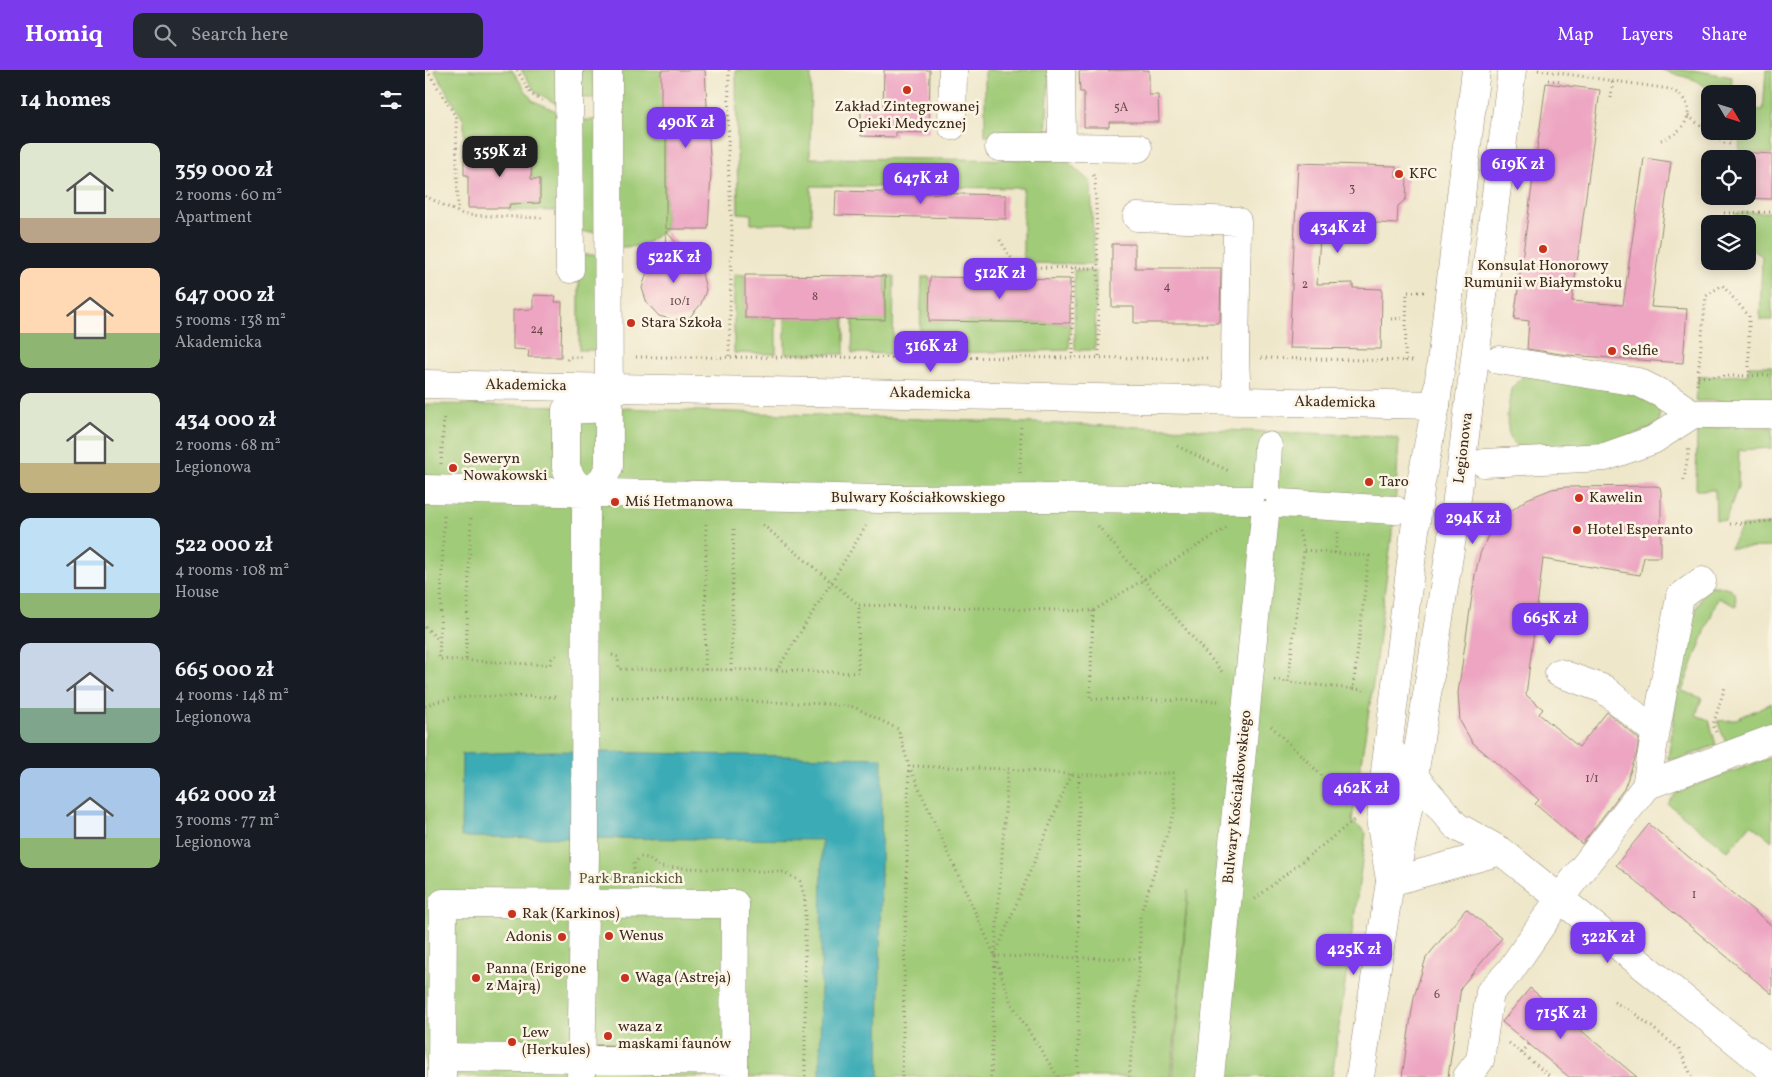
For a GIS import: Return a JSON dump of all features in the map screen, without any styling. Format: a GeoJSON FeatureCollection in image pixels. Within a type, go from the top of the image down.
{"type":"FeatureCollection","features":[{"type":"Feature","properties":{"kind":"street"},"geometry":{"type":"LineString","coordinates":[[569,70],[570,269]]}},
{"type":"Feature","properties":{"kind":"street"},"geometry":{"type":"LineString","coordinates":[[586,492],[601,482],[609,467],[608,70]]}},
{"type":"Feature","properties":{"kind":"street"},"geometry":{"type":"LineString","coordinates":[[952,126],[953,70]]}},
{"type":"Feature","properties":{"kind":"street"},"geometry":{"type":"LineString","coordinates":[[1061,70],[1062,147]]}},
{"type":"Feature","properties":{"kind":"street","name":"Legionowa"},"geometry":{"type":"LineString","coordinates":[[1390,882],[1381,825],[1388,748],[1418,504],[1436,405],[1476,70]]}},
{"type":"Feature","properties":{"kind":"street","name":"Legionowa"},"geometry":{"type":"LineString","coordinates":[[1360,1077],[1390,882],[1398,863],[1415,776],[1456,514],[1512,70]]}},
{"type":"Feature","properties":{"kind":"street"},"geometry":{"type":"LineString","coordinates":[[999,147],[1138,148]]}},
{"type":"Feature","properties":{"kind":"street"},"geometry":{"type":"LineString","coordinates":[[1137,217],[1237,221],[1235,358],[1237,401]]}},
{"type":"Feature","properties":{"kind":"street"},"geometry":{"type":"LineString","coordinates":[[1499,360],[1638,382],[1664,395],[1693,414]]}},
{"type":"Feature","properties":{"kind":"street","name":"Akademicka"},"geometry":{"type":"LineString","coordinates":[[425,384],[609,398],[1237,401],[1436,405]]}},
{"type":"Feature","properties":{"kind":"street"},"geometry":{"type":"LineString","coordinates":[[586,492],[573,482],[566,468],[566,410],[609,398]]}},
{"type":"Feature","properties":{"kind":"street"},"geometry":{"type":"LineString","coordinates":[[1484,463],[1605,457],[1653,440],[1693,414],[1772,414]]}},
{"type":"Feature","properties":{"kind":"street","name":"Bulwary Kościałkowskiego"},"geometry":{"type":"LineString","coordinates":[[1210,1077],[1247,702],[1268,446]]}},
{"type":"Feature","properties":{"kind":"street"},"geometry":{"type":"LineString","coordinates":[[581,1068],[585,854],[586,492]]}},
{"type":"Feature","properties":{"kind":"street","name":"Bulwary Kościałkowskiego"},"geometry":{"type":"LineString","coordinates":[[436,496],[586,492],[882,500],[1020,498],[1263,500],[1395,510]]}},
{"type":"Feature","properties":{"kind":"street"},"geometry":{"type":"LineString","coordinates":[[1467,1077],[1480,1060],[1490,992],[1510,971],[1560,898],[1646,786],[1680,597],[1701,581]]}},
{"type":"Feature","properties":{"kind":"street"},"geometry":{"type":"LineString","coordinates":[[1559,673],[1604,689],[1655,732]]}},
{"type":"Feature","properties":{"kind":"street"},"geometry":{"type":"LineString","coordinates":[[1646,786],[1772,739]]}},
{"type":"Feature","properties":{"kind":"street"},"geometry":{"type":"LineString","coordinates":[[1388,748],[1415,776],[1438,786],[1468,811],[1501,851],[1560,898],[1761,1069]]}},
{"type":"Feature","properties":{"kind":"street"},"geometry":{"type":"LineString","coordinates":[[1390,882],[1501,851]]}},
{"type":"Feature","properties":{"kind":"street"},"geometry":{"type":"LineString","coordinates":[[443,903],[735,904],[734,1069],[442,1067],[443,903]]}},
{"type":"Feature","properties":{"kind":"path"},"geometry":{"type":"LineString","coordinates":[[427,70],[456,117],[458,212]]}},
{"type":"Feature","properties":{"kind":"path"},"geometry":{"type":"LineString","coordinates":[[517,70],[531,94],[551,106],[569,109]]}},
{"type":"Feature","properties":{"kind":"path"},"geometry":{"type":"LineString","coordinates":[[729,70],[728,158],[732,232],[729,357]]}},
{"type":"Feature","properties":{"kind":"path"},"geometry":{"type":"LineString","coordinates":[[1537,70],[1670,88],[1680,94],[1686,104],[1688,116],[1685,125],[1679,132],[1661,140]]}},
{"type":"Feature","properties":{"kind":"path"},"geometry":{"type":"LineString","coordinates":[[1548,80],[1561,82]]}},
{"type":"Feature","properties":{"kind":"path"},"geometry":{"type":"LineString","coordinates":[[1611,98],[1613,80]]}},
{"type":"Feature","properties":{"kind":"path"},"geometry":{"type":"LineString","coordinates":[[1688,116],[1701,126]]}},
{"type":"Feature","properties":{"kind":"path"},"geometry":{"type":"LineString","coordinates":[[1719,140],[1730,144],[1731,140]]}},
{"type":"Feature","properties":{"kind":"path"},"geometry":{"type":"LineString","coordinates":[[1062,147],[1095,177],[1099,358]]}},
{"type":"Feature","properties":{"kind":"path"},"geometry":{"type":"LineString","coordinates":[[425,196],[464,215],[570,219]]}},
{"type":"Feature","properties":{"kind":"path"},"geometry":{"type":"LineString","coordinates":[[1724,213],[1772,212]]}},
{"type":"Feature","properties":{"kind":"path"},"geometry":{"type":"LineString","coordinates":[[1000,240],[1017,267],[1098,268]]}},
{"type":"Feature","properties":{"kind":"path"},"geometry":{"type":"LineString","coordinates":[[1072,268],[1073,358]]}},
{"type":"Feature","properties":{"kind":"path"},"geometry":{"type":"LineString","coordinates":[[1693,414],[1706,296],[1722,285],[1749,316],[1749,376]]}},
{"type":"Feature","properties":{"kind":"path"},"geometry":{"type":"LineString","coordinates":[[1405,361],[1407,292],[1432,292]]}},
{"type":"Feature","properties":{"kind":"path"},"geometry":{"type":"LineString","coordinates":[[1391,319],[1406,318]]}},
{"type":"Feature","properties":{"kind":"path"},"geometry":{"type":"LineString","coordinates":[[609,357],[1235,358],[1422,362]]}},
{"type":"Feature","properties":{"kind":"path"},"geometry":{"type":"LineString","coordinates":[[1698,377],[1772,375]]}},
{"type":"Feature","properties":{"kind":"path"},"geometry":{"type":"LineString","coordinates":[[444,414],[436,496],[439,659],[550,665],[551,659],[560,653],[586,661],[616,656],[619,660],[619,669],[777,670],[858,673],[859,605]]}},
{"type":"Feature","properties":{"kind":"path"},"geometry":{"type":"LineString","coordinates":[[1020,498],[1021,423]]}},
{"type":"Feature","properties":{"kind":"path"},"geometry":{"type":"LineString","coordinates":[[757,525],[764,525],[859,605],[1093,611],[1263,500],[1177,446]]}},
{"type":"Feature","properties":{"kind":"path"},"geometry":{"type":"LineString","coordinates":[[1073,498],[1145,578],[1247,702],[1355,808]]}},
{"type":"Feature","properties":{"kind":"path"},"geometry":{"type":"LineString","coordinates":[[777,670],[882,500]]}},
{"type":"Feature","properties":{"kind":"path"},"geometry":{"type":"LineString","coordinates":[[466,660],[471,513]]}},
{"type":"Feature","properties":{"kind":"path"},"geometry":{"type":"LineString","coordinates":[[697,522],[715,523]]}},
{"type":"Feature","properties":{"kind":"path"},"geometry":{"type":"LineString","coordinates":[[705,670],[706,522]]}},
{"type":"Feature","properties":{"kind":"path"},"geometry":{"type":"LineString","coordinates":[[1730,524],[1772,522]]}},
{"type":"Feature","properties":{"kind":"path"},"geometry":{"type":"LineString","coordinates":[[725,524],[741,525]]}},
{"type":"Feature","properties":{"kind":"path"},"geometry":{"type":"LineString","coordinates":[[731,670],[734,525]]}},
{"type":"Feature","properties":{"kind":"path"},"geometry":{"type":"LineString","coordinates":[[1353,689],[1369,556],[1304,550],[1288,682],[1353,689],[1372,691]]}},
{"type":"Feature","properties":{"kind":"path"},"geometry":{"type":"LineString","coordinates":[[1093,611],[1090,699],[1247,702]]}},
{"type":"Feature","properties":{"kind":"path"},"geometry":{"type":"LineString","coordinates":[[425,627],[440,640]]}},
{"type":"Feature","properties":{"kind":"path"},"geometry":{"type":"LineString","coordinates":[[1713,725],[1725,688]]}},
{"type":"Feature","properties":{"kind":"path"},"geometry":{"type":"LineString","coordinates":[[425,706],[442,700],[459,698],[585,697],[829,704],[854,707],[898,729],[909,766],[995,956],[1011,1003],[1058,1077]]}},
{"type":"Feature","properties":{"kind":"path"},"geometry":{"type":"LineString","coordinates":[[909,766],[1008,769],[1079,775],[1173,774],[1175,810],[1140,915],[1140,959],[1129,1077]]}},
{"type":"Feature","properties":{"kind":"path"},"geometry":{"type":"LineString","coordinates":[[902,1077],[909,766]]}},
{"type":"Feature","properties":{"kind":"path"},"geometry":{"type":"LineString","coordinates":[[991,1077],[995,956],[1008,769]]}},
{"type":"Feature","properties":{"kind":"path"},"geometry":{"type":"LineString","coordinates":[[995,956],[1071,774]]}},
{"type":"Feature","properties":{"kind":"path"},"geometry":{"type":"LineString","coordinates":[[1078,1077],[1079,775]]}},
{"type":"Feature","properties":{"kind":"path"},"geometry":{"type":"LineString","coordinates":[[1225,923],[1357,818]]}},
{"type":"Feature","properties":{"kind":"path"},"geometry":{"type":"LineString","coordinates":[[995,956],[1079,956],[1140,959]]}},
{"type":"Feature","properties":{"kind":"path"},"geometry":{"type":"LineString","coordinates":[[1614,1002],[1633,1012],[1679,1049],[1692,1077]]}},
{"type":"Feature","properties":{"kind":"path"},"geometry":{"type":"LineString","coordinates":[[1485,1023],[1551,1077]]}},
{"type":"Feature","properties":{"kind":"path"},"geometry":{"type":"LineString","coordinates":[[1522,1053],[1529,1044]]}},
{"type":"Feature","properties":{"kind":"green space"},"geometry":{"type":"Polygon","coordinates":[[[434,70],[512,70],[532,100],[558,112],[565,211],[509,210],[510,204],[540,203],[540,180],[531,179],[532,149],[464,150],[464,121],[434,70]]]}},
{"type":"Feature","properties":{"kind":"green space"},"geometry":{"type":"Polygon","coordinates":[[[521,70],[565,70],[558,105],[536,92],[521,70]]]}},
{"type":"Feature","properties":{"kind":"green space"},"geometry":{"type":"Polygon","coordinates":[[[578,70],[600,70],[600,98],[578,98],[578,70]]]}},
{"type":"Feature","properties":{"kind":"green space"},"geometry":{"type":"Polygon","coordinates":[[[620,70],[662,70],[663,118],[666,119],[666,229],[643,246],[620,247],[620,70]]]}},
{"type":"Feature","properties":{"kind":"green space"},"geometry":{"type":"Polygon","coordinates":[[[736,70],[811,70],[810,158],[1066,160],[1091,183],[1094,264],[1023,263],[1023,188],[811,186],[811,223],[751,224],[751,214],[738,213],[736,70]]]}},
{"type":"Feature","properties":{"kind":"green space"},"geometry":{"type":"Polygon","coordinates":[[[985,70],[1049,70],[1046,137],[985,136],[985,70]]]}},
{"type":"Feature","properties":{"kind":"green space"},"geometry":{"type":"Polygon","coordinates":[[[1662,70],[1693,70],[1732,77],[1732,85],[1702,85],[1695,80],[1662,70]]]}},
{"type":"Feature","properties":{"kind":"green space"},"geometry":{"type":"Polygon","coordinates":[[[1766,70],[1772,70],[1772,154],[1756,153],[1756,150],[1739,150],[1740,140],[1756,140],[1756,110],[1763,110],[1766,70]]]}},
{"type":"Feature","properties":{"kind":"green space"},"geometry":{"type":"Polygon","coordinates":[[[578,120],[599,120],[599,232],[578,232],[578,120]]]}},
{"type":"Feature","properties":{"kind":"green space"},"geometry":{"type":"Polygon","coordinates":[[[1772,212],[1772,320],[1760,320],[1762,256],[1756,252],[1756,215],[1735,215],[1735,213],[1772,212]]]}},
{"type":"Feature","properties":{"kind":"green space"},"geometry":{"type":"Polygon","coordinates":[[[579,255],[600,255],[599,350],[579,350],[579,255]]]}},
{"type":"Feature","properties":{"kind":"green space"},"geometry":{"type":"Polygon","coordinates":[[[1074,270],[1096,271],[1095,350],[1075,350],[1074,270]]]}},
{"type":"Feature","properties":{"kind":"green space"},"geometry":{"type":"Polygon","coordinates":[[[734,274],[745,275],[745,318],[776,318],[776,354],[734,353],[734,274]]]}},
{"type":"Feature","properties":{"kind":"green space"},"geometry":{"type":"Polygon","coordinates":[[[885,276],[894,276],[893,354],[852,353],[853,319],[885,319],[885,276]]]}},
{"type":"Feature","properties":{"kind":"green space"},"geometry":{"type":"Polygon","coordinates":[[[922,277],[930,277],[930,321],[1070,323],[1069,350],[919,354],[922,277]]]}},
{"type":"Feature","properties":{"kind":"green space"},"geometry":{"type":"Polygon","coordinates":[[[785,318],[844,319],[844,354],[785,354],[785,318]]]}},
{"type":"Feature","properties":{"kind":"green space"},"geometry":{"type":"Polygon","coordinates":[[[1749,366],[1772,366],[1772,401],[1695,401],[1698,377],[1748,375],[1749,366]]]}},
{"type":"Feature","properties":{"kind":"green space"},"geometry":{"type":"Polygon","coordinates":[[[1529,374],[1623,391],[1660,404],[1659,425],[1619,440],[1583,446],[1521,451],[1509,438],[1507,416],[1511,389],[1521,378],[1529,374]]]}},
{"type":"Feature","properties":{"kind":"green space","name":"Park Branickich"},"geometry":{"type":"Polygon","coordinates":[[[425,404],[568,406],[1387,436],[1399,439],[1395,510],[1372,691],[1352,821],[1366,833],[1332,1077],[1173,1077],[1188,890],[1171,1077],[425,1077],[425,404]]]}},
{"type":"Feature","properties":{"kind":"green space"},"geometry":{"type":"Polygon","coordinates":[[[1772,427],[1772,448],[1739,450],[1738,487],[1725,521],[1716,520],[1715,490],[1696,490],[1697,428],[1772,427]]]}},
{"type":"Feature","properties":{"kind":"green space"},"geometry":{"type":"Polygon","coordinates":[[[1772,524],[1772,547],[1730,548],[1742,526],[1772,524]]]}},
{"type":"Feature","properties":{"kind":"green space"},"geometry":{"type":"Polygon","coordinates":[[[1711,586],[1722,586],[1733,591],[1736,606],[1718,598],[1682,691],[1702,698],[1696,715],[1709,720],[1716,745],[1680,759],[1668,759],[1677,694],[1688,638],[1694,614],[1702,596],[1711,586]]]}},
{"type":"Feature","properties":{"kind":"green space"},"geometry":{"type":"Polygon","coordinates":[[[1772,703],[1772,725],[1726,743],[1717,721],[1734,720],[1772,703]]]}},
{"type":"Feature","properties":{"kind":"green space"},"geometry":{"type":"Polygon","coordinates":[[[1772,757],[1772,841],[1751,824],[1728,851],[1668,804],[1677,792],[1772,757]]]}},
{"type":"Feature","properties":{"kind":"water"},"geometry":{"type":"Polygon","coordinates":[[[552,751],[882,758],[879,1077],[820,1077],[822,840],[461,837],[462,754],[552,751]]]}},
{"type":"Feature","properties":{"kind":"building"},"geometry":{"type":"Polygon","coordinates":[[[661,70],[705,70],[711,173],[708,229],[666,229],[666,119],[661,118],[661,70]]]}},
{"type":"Feature","properties":{"kind":"building","name":"Zakład Zintegrowanej Opieki Medycznej"},"geometry":{"type":"Polygon","coordinates":[[[884,70],[930,70],[929,133],[896,132],[896,137],[861,136],[861,109],[883,109],[884,70]]]}},
{"type":"Feature","properties":{"kind":"building"},"geometry":{"type":"Polygon","coordinates":[[[1149,70],[1149,95],[1158,95],[1159,122],[1109,122],[1109,127],[1084,127],[1084,92],[1080,92],[1079,71],[1149,70]]]}},
{"type":"Feature","properties":{"kind":"building"},"geometry":{"type":"Polygon","coordinates":[[[1546,83],[1600,90],[1572,301],[1623,305],[1644,158],[1671,162],[1651,307],[1687,309],[1683,363],[1568,355],[1527,349],[1529,321],[1514,319],[1546,83]]]}},
{"type":"Feature","properties":{"kind":"building"},"geometry":{"type":"Polygon","coordinates":[[[508,148],[532,149],[531,179],[540,179],[540,203],[510,204],[509,208],[468,208],[468,175],[464,175],[464,150],[508,151],[508,148]]]}},
{"type":"Feature","properties":{"kind":"building"},"geometry":{"type":"Polygon","coordinates":[[[1756,153],[1772,154],[1772,199],[1756,199],[1756,153]]]}},
{"type":"Feature","properties":{"kind":"building"},"geometry":{"type":"Polygon","coordinates":[[[1298,163],[1396,166],[1396,177],[1407,178],[1406,199],[1398,206],[1397,224],[1321,220],[1317,284],[1353,283],[1353,288],[1382,289],[1381,349],[1289,348],[1298,163]]]}},
{"type":"Feature","properties":{"kind":"building"},"geometry":{"type":"Polygon","coordinates":[[[836,191],[1006,195],[1006,219],[835,215],[836,191]]]}},
{"type":"Feature","properties":{"kind":"building"},"geometry":{"type":"Polygon","coordinates":[[[666,231],[702,273],[706,290],[701,304],[690,317],[674,320],[659,316],[647,303],[642,288],[647,272],[665,253],[666,231]]]}},
{"type":"Feature","properties":{"kind":"building"},"geometry":{"type":"Polygon","coordinates":[[[1112,244],[1135,244],[1135,268],[1221,268],[1220,323],[1134,323],[1134,307],[1112,307],[1112,244]]]}},
{"type":"Feature","properties":{"kind":"building"},"geometry":{"type":"Polygon","coordinates":[[[745,275],[885,276],[885,320],[745,318],[745,275]]]}},
{"type":"Feature","properties":{"kind":"building"},"geometry":{"type":"Polygon","coordinates":[[[930,277],[1070,279],[1070,323],[929,321],[930,277]]]}},
{"type":"Feature","properties":{"kind":"building"},"geometry":{"type":"Polygon","coordinates":[[[533,295],[556,296],[555,302],[562,302],[561,357],[528,357],[529,350],[513,349],[513,310],[533,309],[533,295]]]}},
{"type":"Feature","properties":{"kind":"building"},"geometry":{"type":"Polygon","coordinates":[[[1566,487],[1660,487],[1661,492],[1661,557],[1644,557],[1640,575],[1543,559],[1526,695],[1543,709],[1539,714],[1579,747],[1607,712],[1639,739],[1636,756],[1624,789],[1582,844],[1535,804],[1539,800],[1472,742],[1460,721],[1458,693],[1475,575],[1480,554],[1488,536],[1503,517],[1527,499],[1552,489],[1566,487]]]}},
{"type":"Feature","properties":{"kind":"building"},"geometry":{"type":"Polygon","coordinates":[[[1649,824],[1772,926],[1772,994],[1616,865],[1649,824]]]}},
{"type":"Feature","properties":{"kind":"building"},"geometry":{"type":"Polygon","coordinates":[[[1466,909],[1502,938],[1461,987],[1448,1077],[1402,1077],[1414,997],[1426,958],[1466,909]]]}},
{"type":"Feature","properties":{"kind":"building"},"geometry":{"type":"Polygon","coordinates":[[[1530,988],[1637,1077],[1569,1077],[1502,1022],[1530,988]]]}},
{"type":"Feature","properties":{"kind":"place","name":"Zakład Zintegrowanej Opieki Medycznej"},"geometry":{"type":"Point","coordinates":[907,90]}},
{"type":"Feature","properties":{"kind":"place","name":"KFC"},"geometry":{"type":"Point","coordinates":[1399,174]}},
{"type":"Feature","properties":{"kind":"place","name":"Konsulat Honorowy Rumunii w Białymstoku"},"geometry":{"type":"Point","coordinates":[1543,249]}},
{"type":"Feature","properties":{"kind":"place","name":"Stara Szkoła"},"geometry":{"type":"Point","coordinates":[631,323]}},
{"type":"Feature","properties":{"kind":"place","name":"Selfie"},"geometry":{"type":"Point","coordinates":[1612,351]}},
{"type":"Feature","properties":{"kind":"place","name":"Seweryn Nowakowski"},"geometry":{"type":"Point","coordinates":[453,468]}},
{"type":"Feature","properties":{"kind":"place","name":"Taro"},"geometry":{"type":"Point","coordinates":[1369,482]}},
{"type":"Feature","properties":{"kind":"place","name":"Kawelin"},"geometry":{"type":"Point","coordinates":[1579,498]}},
{"type":"Feature","properties":{"kind":"place","name":"Miś Hetmanowa"},"geometry":{"type":"Point","coordinates":[615,502]}},
{"type":"Feature","properties":{"kind":"place","name":"Hotel Esperanto"},"geometry":{"type":"Point","coordinates":[1577,530]}},
{"type":"Feature","properties":{"kind":"place","name":"Rak (Karkinos)"},"geometry":{"type":"Point","coordinates":[512,914]}},
{"type":"Feature","properties":{"kind":"place","name":"Wenus"},"geometry":{"type":"Point","coordinates":[609,936]}},
{"type":"Feature","properties":{"kind":"place","name":"Adonis"},"geometry":{"type":"Point","coordinates":[562,937]}},
{"type":"Feature","properties":{"kind":"place","name":"Panna (Erigone z Majrą)"},"geometry":{"type":"Point","coordinates":[476,978]}},
{"type":"Feature","properties":{"kind":"place","name":"Waga (Astreja)"},"geometry":{"type":"Point","coordinates":[625,978]}},
{"type":"Feature","properties":{"kind":"place","name":"waza z maskami faunów"},"geometry":{"type":"Point","coordinates":[608,1036]}},
{"type":"Feature","properties":{"kind":"place","name":"Lew (Herkules)"},"geometry":{"type":"Point","coordinates":[512,1042]}}]}
